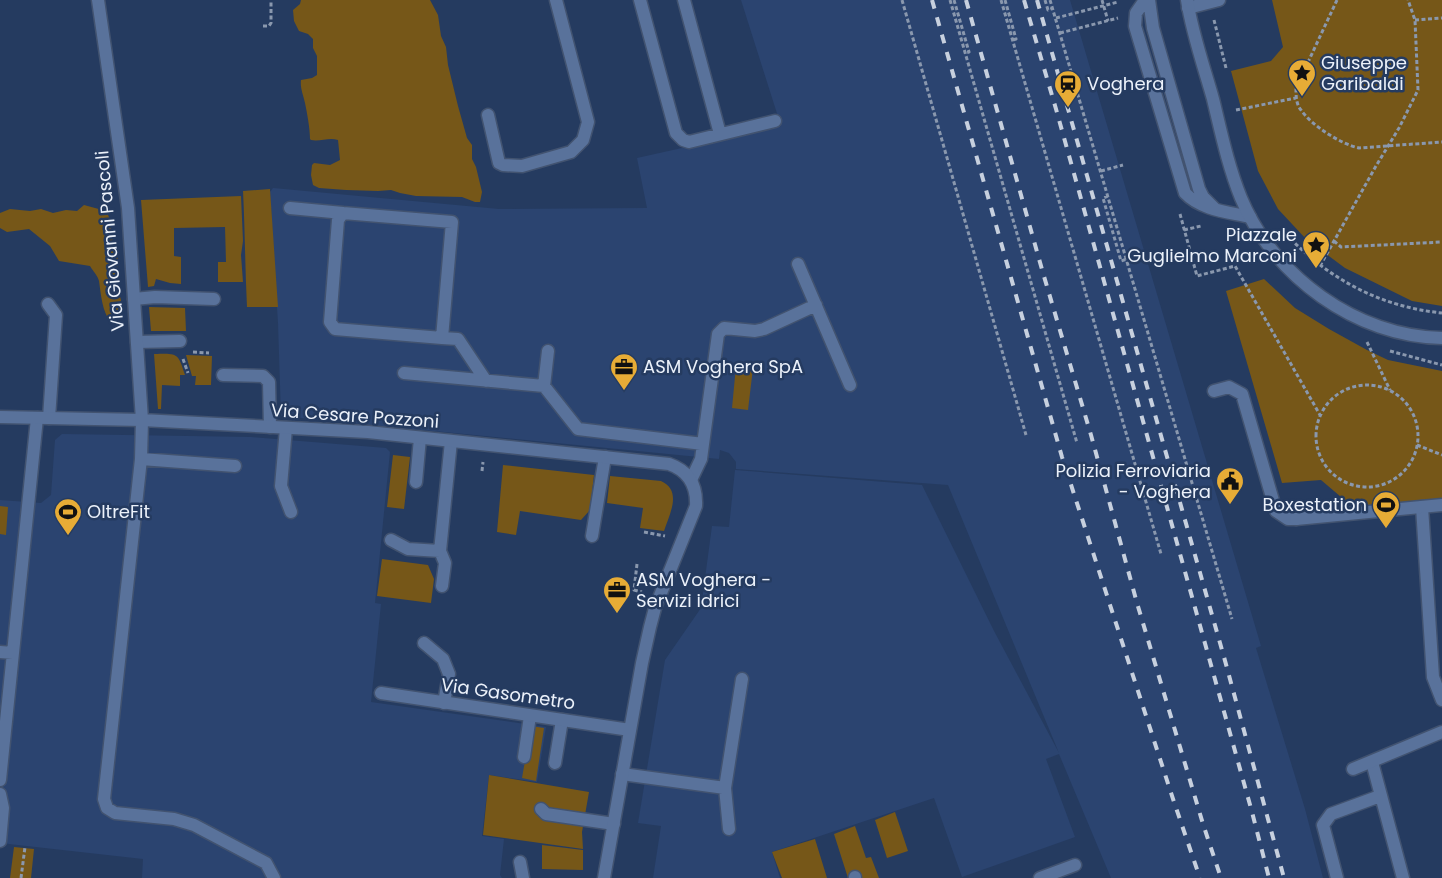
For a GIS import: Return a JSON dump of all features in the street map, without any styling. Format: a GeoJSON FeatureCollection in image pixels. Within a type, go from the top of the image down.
{"type":"FeatureCollection","features":[{"type":"Feature","properties":{"kind":"street","name":"Via Giovanni Pascoli"},"geometry":{"type":"LineString","coordinates":[[98,0],[128,208],[142,420],[141,459],[104,799],[107,808],[115,813],[174,819],[194,825],[266,863],[274,878]]}},
{"type":"Feature","properties":{"kind":"street"},"geometry":{"type":"LineString","coordinates":[[488,115],[500,163],[503,165],[522,166],[571,152],[583,140],[588,122],[556,0]]}},
{"type":"Feature","properties":{"kind":"street"},"geometry":{"type":"LineString","coordinates":[[640,0],[676,133],[683,140],[689,142],[775,121]]}},
{"type":"Feature","properties":{"kind":"street"},"geometry":{"type":"LineString","coordinates":[[684,0],[720,134]]}},
{"type":"Feature","properties":{"kind":"street"},"geometry":{"type":"LineString","coordinates":[[1147,0],[1136,14],[1135,26],[1185,193],[1193,201],[1250,217]]}},
{"type":"Feature","properties":{"kind":"street"},"geometry":{"type":"LineString","coordinates":[[1147,0],[1153,28],[1200,189],[1203,197],[1216,209]]}},
{"type":"Feature","properties":{"kind":"street"},"geometry":{"type":"LineString","coordinates":[[1214,1],[1188,4],[1233,175],[1250,217],[1272,250],[1310,288],[1332,304],[1357,317],[1382,328],[1442,338]]}},
{"type":"Feature","properties":{"kind":"street"},"geometry":{"type":"LineString","coordinates":[[290,208],[452,222],[442,338]]}},
{"type":"Feature","properties":{"kind":"street"},"geometry":{"type":"LineString","coordinates":[[343,213],[338,220],[330,322],[334,329],[458,339],[486,381]]}},
{"type":"Feature","properties":{"kind":"street"},"geometry":{"type":"LineString","coordinates":[[798,264],[850,384]]}},
{"type":"Feature","properties":{"kind":"street"},"geometry":{"type":"LineString","coordinates":[[134,298],[214,299]]}},
{"type":"Feature","properties":{"kind":"street"},"geometry":{"type":"LineString","coordinates":[[0,780],[6,653],[47,418],[56,315],[48,304]]}},
{"type":"Feature","properties":{"kind":"street"},"geometry":{"type":"LineString","coordinates":[[604,878],[642,663],[652,618],[696,506],[693,484],[702,459],[718,334],[724,328],[755,331],[764,329],[816,305]]}},
{"type":"Feature","properties":{"kind":"street"},"geometry":{"type":"LineString","coordinates":[[137,342],[180,341]]}},
{"type":"Feature","properties":{"kind":"street"},"geometry":{"type":"LineString","coordinates":[[548,351],[544,386],[578,429],[703,444]]}},
{"type":"Feature","properties":{"kind":"street"},"geometry":{"type":"LineString","coordinates":[[404,373],[544,386]]}},
{"type":"Feature","properties":{"kind":"street"},"geometry":{"type":"LineString","coordinates":[[223,375],[263,376],[269,382],[270,427]]}},
{"type":"Feature","properties":{"kind":"street"},"geometry":{"type":"LineString","coordinates":[[1214,391],[1229,387],[1242,394],[1276,511],[1288,520],[1442,505]]}},
{"type":"Feature","properties":{"kind":"street","name":"Via Cesare Pozzoni"},"geometry":{"type":"LineString","coordinates":[[0,417],[142,420],[368,432],[669,464],[683,471],[693,484]]}},
{"type":"Feature","properties":{"kind":"street"},"geometry":{"type":"LineString","coordinates":[[286,428],[281,486],[291,512]]}},
{"type":"Feature","properties":{"kind":"street"},"geometry":{"type":"LineString","coordinates":[[416,482],[420,438]]}},
{"type":"Feature","properties":{"kind":"street"},"geometry":{"type":"LineString","coordinates":[[442,586],[445,563],[440,551],[452,441]]}},
{"type":"Feature","properties":{"kind":"street"},"geometry":{"type":"LineString","coordinates":[[592,536],[605,457]]}},
{"type":"Feature","properties":{"kind":"street"},"geometry":{"type":"LineString","coordinates":[[141,459],[235,466]]}},
{"type":"Feature","properties":{"kind":"street"},"geometry":{"type":"LineString","coordinates":[[1422,507],[1433,677],[1442,700]]}},
{"type":"Feature","properties":{"kind":"street"},"geometry":{"type":"LineString","coordinates":[[391,540],[408,549],[440,551]]}},
{"type":"Feature","properties":{"kind":"street"},"geometry":{"type":"LineString","coordinates":[[424,643],[443,659],[449,674],[444,703]]}},
{"type":"Feature","properties":{"kind":"street"},"geometry":{"type":"LineString","coordinates":[[729,829],[724,788],[742,679]]}},
{"type":"Feature","properties":{"kind":"street","name":"Via Gasometro"},"geometry":{"type":"LineString","coordinates":[[381,693],[630,730]]}},
{"type":"Feature","properties":{"kind":"street"},"geometry":{"type":"LineString","coordinates":[[524,757],[530,716]]}},
{"type":"Feature","properties":{"kind":"street"},"geometry":{"type":"LineString","coordinates":[[555,763],[562,720]]}},
{"type":"Feature","properties":{"kind":"street"},"geometry":{"type":"LineString","coordinates":[[1353,770],[1442,732]]}},
{"type":"Feature","properties":{"kind":"street"},"geometry":{"type":"LineString","coordinates":[[1372,762],[1403,878]]}},
{"type":"Feature","properties":{"kind":"street"},"geometry":{"type":"LineString","coordinates":[[622,774],[724,788]]}},
{"type":"Feature","properties":{"kind":"street"},"geometry":{"type":"LineString","coordinates":[[0,794],[3,808],[0,841]]}},
{"type":"Feature","properties":{"kind":"street"},"geometry":{"type":"LineString","coordinates":[[1337,878],[1323,824],[1331,814],[1380,796]]}},
{"type":"Feature","properties":{"kind":"street"},"geometry":{"type":"LineString","coordinates":[[541,809],[546,814],[614,824]]}},
{"type":"Feature","properties":{"kind":"street"},"geometry":{"type":"LineString","coordinates":[[520,862],[523,878]]}},
{"type":"Feature","properties":{"kind":"street"},"geometry":{"type":"LineString","coordinates":[[1040,878],[1075,865]]}},
{"type":"Feature","properties":{"kind":"path"},"geometry":{"type":"LineString","coordinates":[[263,26],[268,26],[271,23],[271,0]]}},
{"type":"Feature","properties":{"kind":"path"},"geometry":{"type":"LineString","coordinates":[[902,0],[1026,435]]}},
{"type":"Feature","properties":{"kind":"path"},"geometry":{"type":"LineString","coordinates":[[952,0],[965,53],[1077,444]]}},
{"type":"Feature","properties":{"kind":"path"},"geometry":{"type":"LineString","coordinates":[[1003,0],[1161,554]]}},
{"type":"Feature","properties":{"kind":"path"},"geometry":{"type":"LineString","coordinates":[[1045,0],[1048,10],[1053,8]]}},
{"type":"Feature","properties":{"kind":"path"},"geometry":{"type":"LineString","coordinates":[[1050,0],[1232,618]]}},
{"type":"Feature","properties":{"kind":"path"},"geometry":{"type":"LineString","coordinates":[[1060,33],[1108,21],[1102,0]]}},
{"type":"Feature","properties":{"kind":"path"},"geometry":{"type":"LineString","coordinates":[[1337,0],[1296,88],[1296,98],[1300,110],[1334,138],[1349,146],[1359,148],[1442,142]]}},
{"type":"Feature","properties":{"kind":"path"},"geometry":{"type":"LineString","coordinates":[[1320,266],[1410,108],[1418,90],[1415,20],[1408,0]]}},
{"type":"Feature","properties":{"kind":"path"},"geometry":{"type":"LineString","coordinates":[[1214,1],[1227,73]]}},
{"type":"Feature","properties":{"kind":"path"},"geometry":{"type":"LineString","coordinates":[[1056,18],[1118,2]]}},
{"type":"Feature","properties":{"kind":"path"},"geometry":{"type":"LineString","coordinates":[[1415,20],[1442,18]]}},
{"type":"Feature","properties":{"kind":"path"},"geometry":{"type":"LineString","coordinates":[[1239,119],[1236,110],[1296,98]]}},
{"type":"Feature","properties":{"kind":"path"},"geometry":{"type":"LineString","coordinates":[[1101,171],[1123,165]]}},
{"type":"Feature","properties":{"kind":"path"},"geometry":{"type":"LineString","coordinates":[[1286,234],[1320,266],[1348,285],[1401,306],[1442,312]]}},
{"type":"Feature","properties":{"kind":"path"},"geometry":{"type":"LineString","coordinates":[[1334,241],[1341,247],[1442,242]]}},
{"type":"Feature","properties":{"kind":"path"},"geometry":{"type":"LineString","coordinates":[[1197,276],[1236,266],[1320,415]]}},
{"type":"Feature","properties":{"kind":"path"},"geometry":{"type":"LineString","coordinates":[[1367,342],[1390,390]]}},
{"type":"Feature","properties":{"kind":"path"},"geometry":{"type":"LineString","coordinates":[[1374,385],[1390,390],[1410,408],[1415,420],[1418,432],[1417,445],[1411,461],[1401,474],[1388,483],[1370,487],[1353,486],[1337,478],[1325,466],[1317,450],[1315,432],[1320,415],[1329,401],[1342,391],[1350,388],[1374,385]]}},
{"type":"Feature","properties":{"kind":"path"},"geometry":{"type":"LineString","coordinates":[[1417,445],[1442,455]]}},
{"type":"Feature","properties":{"kind":"path"},"geometry":{"type":"LineString","coordinates":[[635,583],[637,564]]}},
{"type":"Feature","properties":{"kind":"path"},"geometry":{"type":"LineString","coordinates":[[21,878],[25,847]]}},
{"type":"Feature","properties":{"kind":"shaded area"},"geometry":{"type":"Polygon","coordinates":[[[301,0],[430,0],[438,15],[441,36],[446,47],[448,65],[458,106],[467,138],[472,145],[472,159],[476,167],[482,192],[480,202],[462,197],[416,196],[391,190],[346,190],[319,188],[313,185],[311,175],[314,163],[330,165],[340,160],[338,140],[310,139],[301,80],[317,75],[317,56],[313,48],[313,39],[308,34],[299,31],[294,21],[293,10],[300,4],[301,0]]]}},
{"type":"Feature","properties":{"kind":"shaded area"},"geometry":{"type":"Polygon","coordinates":[[[741,0],[1070,0],[1261,646],[1256,648],[1305,809],[1323,878],[1111,878],[1059,754],[1046,759],[1075,837],[962,877],[934,798],[772,852],[780,878],[653,878],[661,826],[638,823],[665,660],[701,608],[712,526],[729,527],[735,470],[922,485],[994,631],[1059,753],[948,485],[736,469],[736,462],[729,453],[720,450],[719,459],[281,416],[278,323],[270,192],[273,188],[499,209],[647,208],[637,158],[781,126],[741,0]]]}},
{"type":"Feature","properties":{"kind":"shaded area"},"geometry":{"type":"Polygon","coordinates":[[[1272,0],[1442,0],[1442,306],[1412,301],[1345,268],[1306,239],[1278,209],[1258,171],[1231,71],[1271,61],[1283,47],[1272,0]]]}},
{"type":"Feature","properties":{"kind":"shaded area"},"geometry":{"type":"Polygon","coordinates":[[[270,189],[278,307],[247,307],[243,191],[270,189]]]}},
{"type":"Feature","properties":{"kind":"shaded area"},"geometry":{"type":"Polygon","coordinates":[[[241,196],[243,282],[218,282],[218,262],[226,262],[225,227],[174,228],[174,256],[181,257],[181,284],[156,279],[154,286],[148,287],[141,200],[241,196]]]}},
{"type":"Feature","properties":{"kind":"shaded area"},"geometry":{"type":"Polygon","coordinates":[[[84,205],[106,211],[110,219],[118,260],[116,283],[121,300],[118,326],[115,323],[111,323],[106,313],[102,303],[97,275],[90,266],[59,261],[50,246],[29,229],[7,232],[0,228],[0,213],[10,209],[30,211],[41,209],[53,213],[66,210],[77,211],[84,205]]]}},
{"type":"Feature","properties":{"kind":"shaded area"},"geometry":{"type":"Polygon","coordinates":[[[1264,279],[1295,308],[1367,350],[1388,360],[1442,371],[1442,500],[1354,508],[1321,480],[1282,483],[1226,291],[1264,279]]]}},
{"type":"Feature","properties":{"kind":"shaded area"},"geometry":{"type":"Polygon","coordinates":[[[149,307],[185,308],[186,331],[151,331],[149,307]]]}},
{"type":"Feature","properties":{"kind":"shaded area"},"geometry":{"type":"Polygon","coordinates":[[[154,354],[173,354],[176,356],[181,362],[185,375],[180,375],[180,386],[162,385],[161,409],[158,409],[154,354]]]}},
{"type":"Feature","properties":{"kind":"shaded area"},"geometry":{"type":"Polygon","coordinates":[[[186,355],[212,356],[211,385],[195,385],[196,376],[192,376],[186,355]]]}},
{"type":"Feature","properties":{"kind":"shaded area"},"geometry":{"type":"Polygon","coordinates":[[[736,366],[753,368],[748,410],[732,408],[736,366]]]}},
{"type":"Feature","properties":{"kind":"shaded area"},"geometry":{"type":"Polygon","coordinates":[[[62,434],[251,437],[386,448],[390,452],[375,603],[381,604],[371,702],[546,727],[537,782],[489,775],[482,836],[504,839],[500,875],[502,878],[142,878],[143,859],[0,843],[0,500],[41,503],[51,495],[55,440],[62,434]]]}},
{"type":"Feature","properties":{"kind":"shaded area"},"geometry":{"type":"Polygon","coordinates":[[[393,455],[410,457],[404,509],[387,507],[393,455]]]}},
{"type":"Feature","properties":{"kind":"shaded area"},"geometry":{"type":"Polygon","coordinates":[[[503,465],[594,475],[590,510],[581,520],[520,511],[516,535],[497,532],[503,465]]]}},
{"type":"Feature","properties":{"kind":"shaded area"},"geometry":{"type":"Polygon","coordinates":[[[610,476],[661,481],[668,485],[673,497],[673,504],[664,531],[640,528],[643,508],[607,503],[610,476]]]}},
{"type":"Feature","properties":{"kind":"shaded area"},"geometry":{"type":"Polygon","coordinates":[[[0,506],[8,507],[6,535],[0,534],[0,506]]]}},
{"type":"Feature","properties":{"kind":"shaded area"},"geometry":{"type":"Polygon","coordinates":[[[382,559],[428,565],[434,579],[431,603],[377,596],[382,559]]]}},
{"type":"Feature","properties":{"kind":"shaded area"},"geometry":{"type":"Polygon","coordinates":[[[531,726],[544,728],[536,781],[522,778],[531,726]]]}},
{"type":"Feature","properties":{"kind":"shaded area"},"geometry":{"type":"Polygon","coordinates":[[[489,775],[589,792],[582,832],[583,849],[483,835],[489,775]]]}},
{"type":"Feature","properties":{"kind":"shaded area"},"geometry":{"type":"Polygon","coordinates":[[[895,812],[908,851],[887,858],[875,820],[895,812]]]}},
{"type":"Feature","properties":{"kind":"shaded area"},"geometry":{"type":"Polygon","coordinates":[[[855,826],[866,858],[871,857],[879,878],[848,878],[834,834],[855,826]]]}},
{"type":"Feature","properties":{"kind":"shaded area"},"geometry":{"type":"Polygon","coordinates":[[[815,839],[827,878],[782,878],[772,852],[815,839]]]}},
{"type":"Feature","properties":{"kind":"shaded area"},"geometry":{"type":"Polygon","coordinates":[[[542,845],[583,850],[583,870],[542,869],[542,845]]]}},
{"type":"Feature","properties":{"kind":"shaded area"},"geometry":{"type":"Polygon","coordinates":[[[14,847],[34,849],[31,878],[10,878],[14,847]]]}},
{"type":"Feature","properties":{"kind":"railway"},"geometry":{"type":"LineString","coordinates":[[932,0],[1062,457],[1200,878]]}},
{"type":"Feature","properties":{"kind":"railway"},"geometry":{"type":"LineString","coordinates":[[966,0],[1091,435],[1137,603],[1221,878]]}},
{"type":"Feature","properties":{"kind":"railway"},"geometry":{"type":"LineString","coordinates":[[1024,0],[1056,109],[1269,878]]}},
{"type":"Feature","properties":{"kind":"railway"},"geometry":{"type":"LineString","coordinates":[[1037,0],[1224,657],[1284,878]]}},
{"type":"Feature","properties":{"kind":"place","name":"Giuseppe Garibaldi"},"geometry":{"type":"Point","coordinates":[1302,97]}},
{"type":"Feature","properties":{"kind":"place","name":"Voghera"},"geometry":{"type":"Point","coordinates":[1068,108]}},
{"type":"Feature","properties":{"kind":"place","name":"Piazzale Guglielmo Marconi"},"geometry":{"type":"Point","coordinates":[1316,269]}},
{"type":"Feature","properties":{"kind":"place","name":"ASM Voghera SpA"},"geometry":{"type":"Point","coordinates":[624,391]}},
{"type":"Feature","properties":{"kind":"place","name":"Polizia Ferroviaria - Voghera"},"geometry":{"type":"Point","coordinates":[1230,505]}},
{"type":"Feature","properties":{"kind":"place","name":"Boxestation"},"geometry":{"type":"Point","coordinates":[1386,529]}},
{"type":"Feature","properties":{"kind":"place","name":"OltreFit"},"geometry":{"type":"Point","coordinates":[68,536]}},
{"type":"Feature","properties":{"kind":"place","name":"ASM Voghera - Servizi idrici"},"geometry":{"type":"Point","coordinates":[617,614]}}]}
